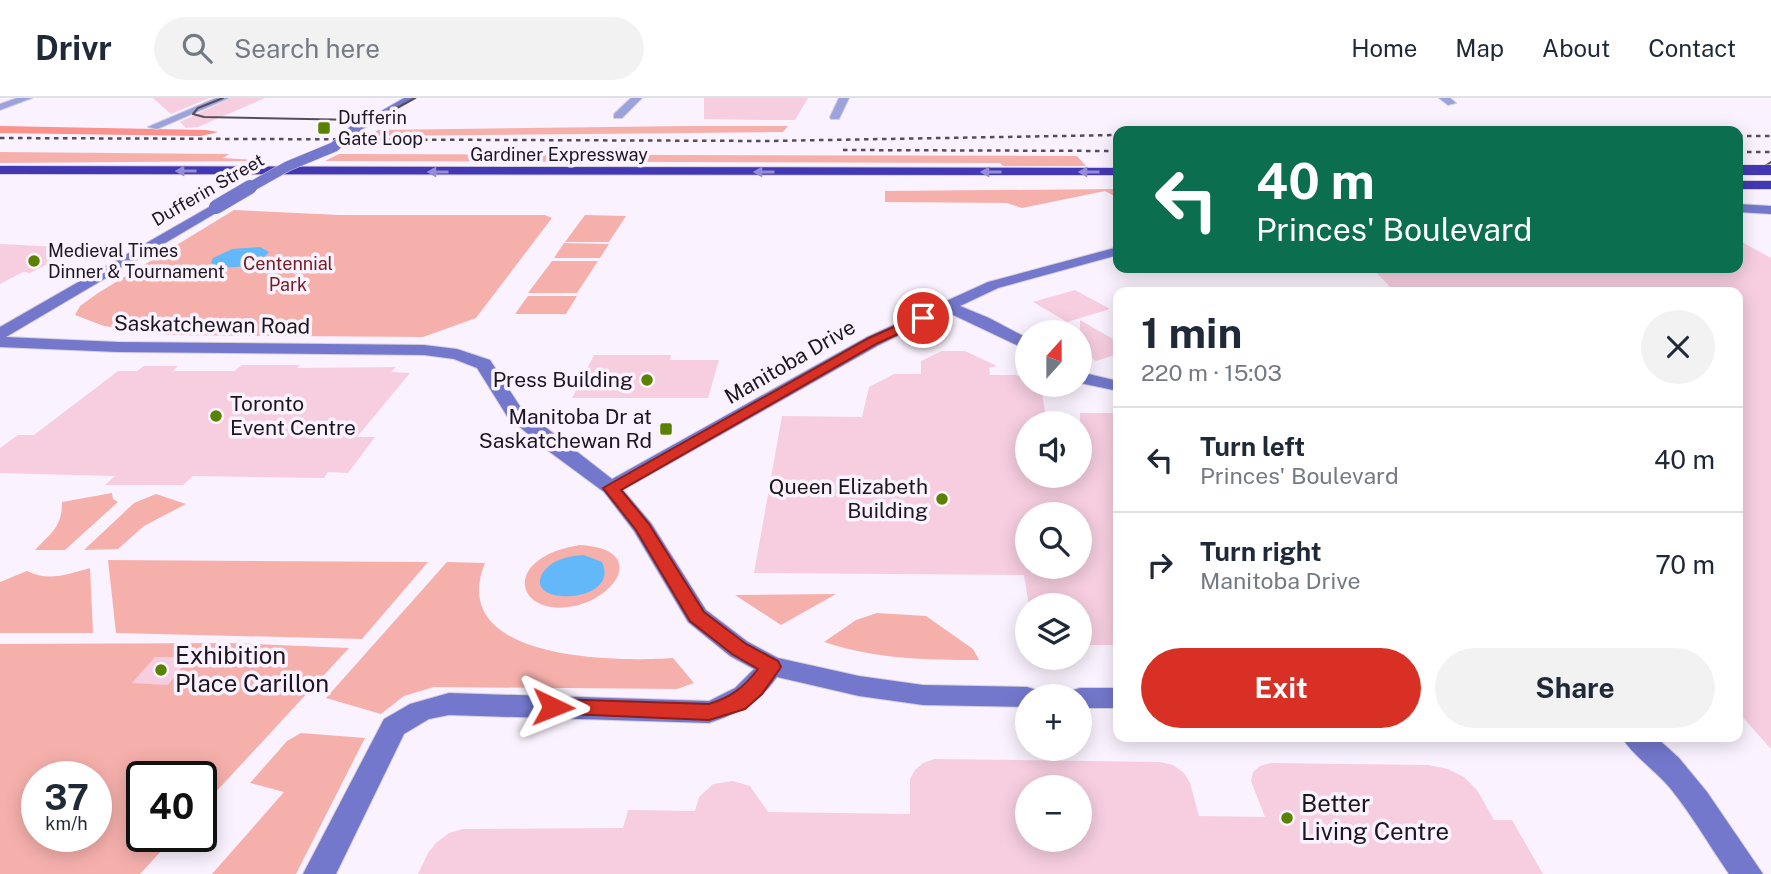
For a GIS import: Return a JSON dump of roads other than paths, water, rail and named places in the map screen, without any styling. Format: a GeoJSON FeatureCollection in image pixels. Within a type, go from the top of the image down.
{"type":"FeatureCollection","features":[{"type":"Feature","properties":{"kind":"highway","name":"Gardiner Expressway"},"geometry":{"type":"LineString","coordinates":[[0,170],[1060,178],[1113,183]]}},
{"type":"Feature","properties":{"kind":"highway"},"geometry":{"type":"LineString","coordinates":[[1743,170],[1771,170]]}},
{"type":"Feature","properties":{"kind":"highway","name":"Gardiner Expressway"},"geometry":{"type":"LineString","coordinates":[[591,185],[1060,178],[1113,173]]}},
{"type":"Feature","properties":{"kind":"highway"},"geometry":{"type":"LineString","coordinates":[[233,185],[287,185]]}},
{"type":"Feature","properties":{"kind":"highway"},"geometry":{"type":"LineString","coordinates":[[1743,185],[1771,185]]}},
{"type":"Feature","properties":{"kind":"street"},"geometry":{"type":"LineString","coordinates":[[0,107],[27,98]]}},
{"type":"Feature","properties":{"kind":"street"},"geometry":{"type":"LineString","coordinates":[[153,127],[224,98]]}},
{"type":"Feature","properties":{"kind":"street","name":"Dufferin Street"},"geometry":{"type":"LineString","coordinates":[[0,334],[216,207],[291,164],[315,155],[351,135],[355,129],[411,98]]}},
{"type":"Feature","properties":{"kind":"street"},"geometry":{"type":"LineString","coordinates":[[618,116],[637,98]]}},
{"type":"Feature","properties":{"kind":"street"},"geometry":{"type":"LineString","coordinates":[[835,117],[844,98]]}},
{"type":"Feature","properties":{"kind":"street"},"geometry":{"type":"LineString","coordinates":[[1743,208],[1771,210]]}},
{"type":"Feature","properties":{"kind":"street"},"geometry":{"type":"LineString","coordinates":[[1756,209],[1771,217]]}},
{"type":"Feature","properties":{"kind":"street","name":"Manitoba Drive"},"geometry":{"type":"LineString","coordinates":[[611,488],[873,341],[993,285],[1113,252]]}},
{"type":"Feature","properties":{"kind":"street"},"geometry":{"type":"LineString","coordinates":[[948,307],[983,321],[1015,338]]}},
{"type":"Feature","properties":{"kind":"street","name":"Saskatchewan Road"},"geometry":{"type":"LineString","coordinates":[[0,342],[118,347],[424,350],[457,354],[484,364],[514,412],[550,443],[611,488],[643,528],[697,616],[739,649],[771,667],[859,686],[923,695],[1015,697]]}},
{"type":"Feature","properties":{"kind":"street"},"geometry":{"type":"LineString","coordinates":[[1092,382],[1113,385]]}},
{"type":"Feature","properties":{"kind":"street"},"geometry":{"type":"LineString","coordinates":[[318,874],[394,727],[407,717],[427,708],[449,704],[709,712],[737,703],[755,688],[771,667]]}},
{"type":"Feature","properties":{"kind":"street"},"geometry":{"type":"LineString","coordinates":[[1092,698],[1113,698]]}},
{"type":"Feature","properties":{"kind":"street"},"geometry":{"type":"LineString","coordinates":[[1643,742],[1660,754],[1675,772],[1746,874]]}},
{"type":"Feature","properties":{"kind":"water"},"geometry":{"type":"Polygon","coordinates":[[[260,247],[269,252],[250,264],[225,267],[211,263],[213,258],[232,249],[260,247]]]}},
{"type":"Feature","properties":{"kind":"water"},"geometry":{"type":"Polygon","coordinates":[[[584,555],[602,562],[604,576],[598,587],[571,596],[545,591],[540,583],[548,567],[562,559],[584,555]]]}},
{"type":"Feature","properties":{"kind":"tram line"},"geometry":{"type":"LineString","coordinates":[[223,98],[198,108],[193,114],[204,117],[359,120],[382,116],[415,98]]}},
{"type":"Feature","properties":{"kind":"tram line"},"geometry":{"type":"LineString","coordinates":[[1771,162],[1765,166],[1771,172]]}},
{"type":"Feature","properties":{"kind":"railway"},"geometry":{"type":"LineString","coordinates":[[0,138],[767,141],[1113,135]]}},
{"type":"Feature","properties":{"kind":"railway"},"geometry":{"type":"LineString","coordinates":[[1743,136],[1771,136]]}},
{"type":"Feature","properties":{"kind":"railway"},"geometry":{"type":"LineString","coordinates":[[843,150],[1113,151]]}},
{"type":"Feature","properties":{"kind":"railway"},"geometry":{"type":"LineString","coordinates":[[1743,152],[1771,152]]}},
{"type":"Feature","properties":{"kind":"place","name":"Dufferin Gate Loop"},"geometry":{"type":"Point","coordinates":[324,128]}},
{"type":"Feature","properties":{"kind":"place","name":"Medieval Times Dinner & Tournament"},"geometry":{"type":"Point","coordinates":[34,261]}},
{"type":"Feature","properties":{"kind":"place","name":"Press Building"},"geometry":{"type":"Point","coordinates":[647,380]}},
{"type":"Feature","properties":{"kind":"place","name":"Toronto Event Centre"},"geometry":{"type":"Point","coordinates":[216,416]}},
{"type":"Feature","properties":{"kind":"place","name":"Manitoba Dr at Saskatchewan Rd"},"geometry":{"type":"Point","coordinates":[666,429]}},
{"type":"Feature","properties":{"kind":"place","name":"Queen Elizabeth Building"},"geometry":{"type":"Point","coordinates":[942,499]}},
{"type":"Feature","properties":{"kind":"place","name":"Exhibition Place Carillon"},"geometry":{"type":"Point","coordinates":[161,670]}},
{"type":"Feature","properties":{"kind":"place","name":"Better Living Centre"},"geometry":{"type":"Point","coordinates":[1287,818]}},
{"type":"Feature","properties":{"kind":"park label","name":"Centennial Park"},"geometry":{"type":"Point","coordinates":[288,274]}}]}
